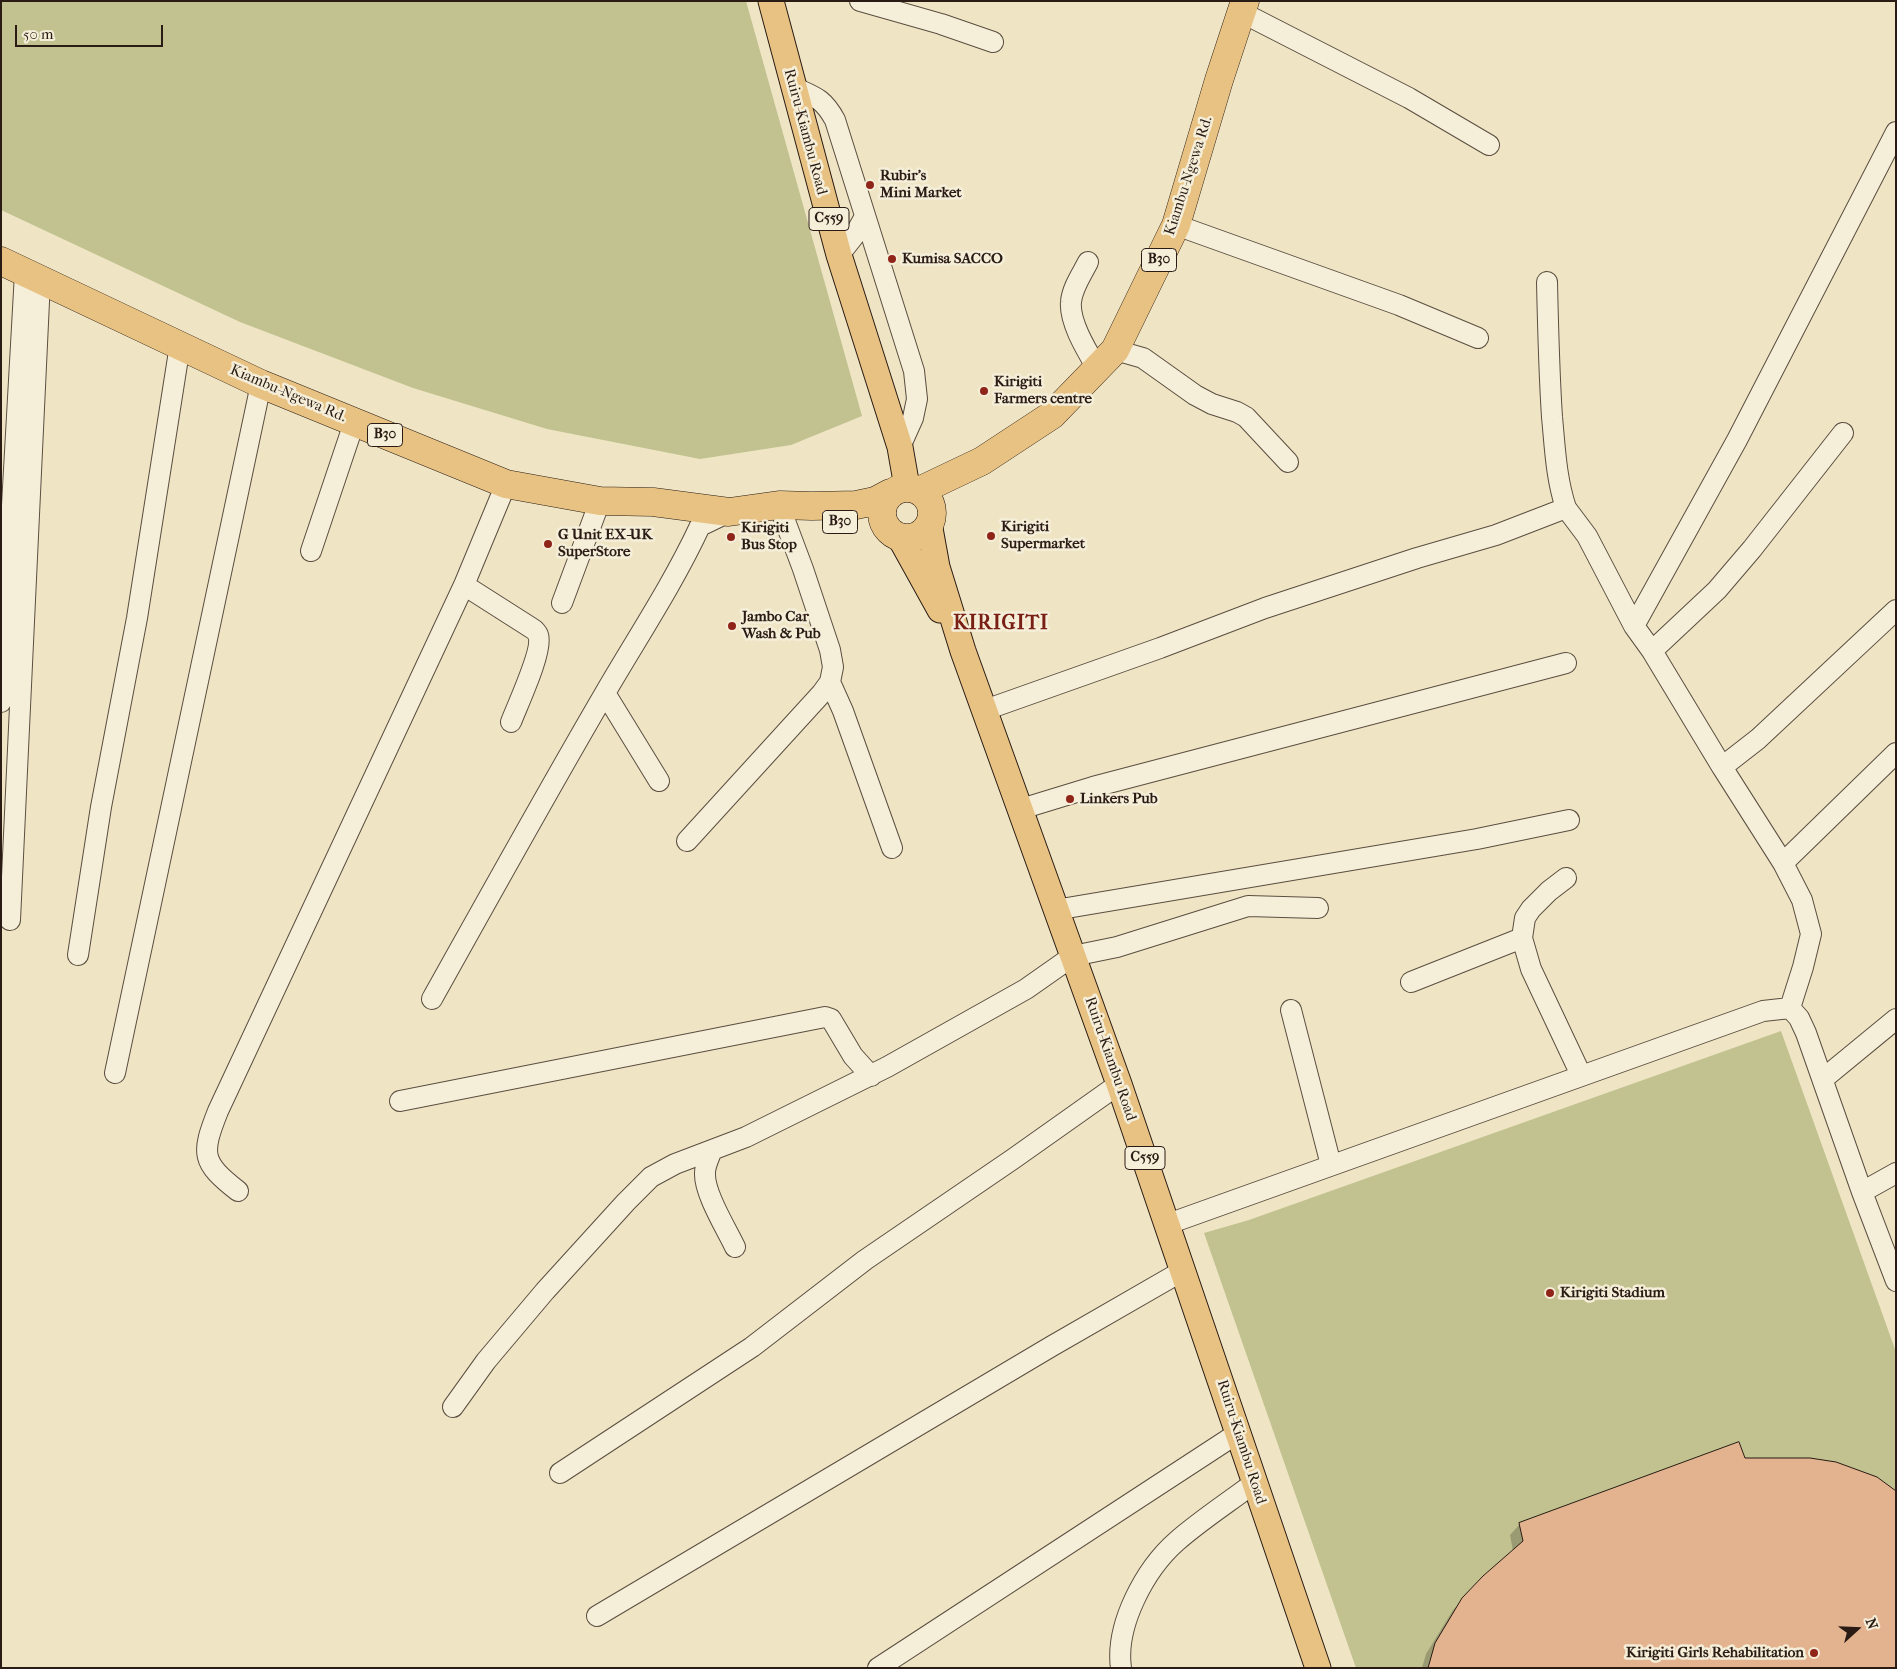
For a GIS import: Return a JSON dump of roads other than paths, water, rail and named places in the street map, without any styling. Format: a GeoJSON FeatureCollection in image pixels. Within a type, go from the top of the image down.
{"type":"FeatureCollection","features":[{"type":"Feature","properties":{"kind":"highway","name":"Kiambu-Ngewa Rd."},"geometry":{"type":"LineString","coordinates":[[915,501],[982,461],[1052,415],[1106,359],[1176,225],[1242,6]]}},
{"type":"Feature","properties":{"kind":"highway","name":"Kiambu-Ngewa Rd."},"geometry":{"type":"LineString","coordinates":[[15,270],[261,384],[506,484],[600,501],[653,502],[729,512],[786,505]]}},
{"type":"Feature","properties":{"kind":"highway","name":"B30"},"geometry":{"type":"LineString","coordinates":[[894,533],[882,518],[886,498],[915,501]]}},
{"type":"Feature","properties":{"kind":"highway","name":"B30"},"geometry":{"type":"LineString","coordinates":[[786,505],[856,505],[875,501],[915,501]]}},
{"type":"Feature","properties":{"kind":"highway","name":"B30"},"geometry":{"type":"LineString","coordinates":[[786,505],[839,521],[894,533],[905,538],[916,536],[926,528],[915,501]]}},
{"type":"Feature","properties":{"kind":"main road","name":"Ruiru-Kiambu Road"},"geometry":{"type":"LineString","coordinates":[[770,1],[839,254],[898,440],[915,501]]}},
{"type":"Feature","properties":{"kind":"main road","name":"C559"},"geometry":{"type":"LineString","coordinates":[[915,501],[963,651]]}},
{"type":"Feature","properties":{"kind":"main road","name":"C559"},"geometry":{"type":"LineString","coordinates":[[894,533],[963,651]]}},
{"type":"Feature","properties":{"kind":"main road","name":"Ruiru-Kiambu Road"},"geometry":{"type":"LineString","coordinates":[[963,651],[1168,1224],[1318,1668]]}},
{"type":"Feature","properties":{"kind":"street"},"geometry":{"type":"LineString","coordinates":[[860,1],[942,24],[993,42]]}},
{"type":"Feature","properties":{"kind":"street"},"geometry":{"type":"LineString","coordinates":[[1242,6],[1409,98],[1489,145]]}},
{"type":"Feature","properties":{"kind":"street"},"geometry":{"type":"LineString","coordinates":[[793,87],[821,100],[835,120],[864,218],[914,371],[917,399],[913,418],[898,440]]}},
{"type":"Feature","properties":{"kind":"street"},"geometry":{"type":"LineString","coordinates":[[1634,626],[1737,440],[1896,132]]}},
{"type":"Feature","properties":{"kind":"street"},"geometry":{"type":"LineString","coordinates":[[839,254],[854,236],[864,218]]}},
{"type":"Feature","properties":{"kind":"street"},"geometry":{"type":"LineString","coordinates":[[1176,225],[1398,305],[1478,338]]}},
{"type":"Feature","properties":{"kind":"street"},"geometry":{"type":"LineString","coordinates":[[1088,262],[1072,295],[1071,303],[1072,312],[1083,343],[1106,359],[1143,358],[1196,395],[1212,404],[1237,412],[1246,418],[1288,462]]}},
{"type":"Feature","properties":{"kind":"street"},"geometry":{"type":"LineString","coordinates":[[1,702],[15,270]]}},
{"type":"Feature","properties":{"kind":"street"},"geometry":{"type":"LineString","coordinates":[[10,920],[15,270]]}},
{"type":"Feature","properties":{"kind":"street"},"geometry":{"type":"LineString","coordinates":[[1547,282],[1556,467],[1559,486],[1566,508],[1587,536],[1634,626],[1652,650],[1722,768],[1783,863],[1802,900],[1810,934],[1804,967],[1790,1008]]}},
{"type":"Feature","properties":{"kind":"street"},"geometry":{"type":"LineString","coordinates":[[78,955],[101,807],[137,618],[180,346]]}},
{"type":"Feature","properties":{"kind":"street"},"geometry":{"type":"LineString","coordinates":[[115,1073],[261,384]]}},
{"type":"Feature","properties":{"kind":"street"},"geometry":{"type":"LineString","coordinates":[[311,551],[354,423]]}},
{"type":"Feature","properties":{"kind":"street"},"geometry":{"type":"LineString","coordinates":[[1652,650],[1717,590],[1843,433]]}},
{"type":"Feature","properties":{"kind":"street"},"geometry":{"type":"LineString","coordinates":[[238,1191],[219,1176],[210,1163],[206,1154],[207,1137],[464,585],[506,484]]}},
{"type":"Feature","properties":{"kind":"street"},"geometry":{"type":"LineString","coordinates":[[562,603],[600,501]]}},
{"type":"Feature","properties":{"kind":"street"},"geometry":{"type":"LineString","coordinates":[[686,841],[830,682],[832,667],[830,650],[803,569],[786,505]]}},
{"type":"Feature","properties":{"kind":"street"},"geometry":{"type":"LineString","coordinates":[[985,710],[1160,648],[1265,608],[1417,558],[1496,535],[1566,508]]}},
{"type":"Feature","properties":{"kind":"street"},"geometry":{"type":"LineString","coordinates":[[432,999],[605,693],[653,614],[688,552],[700,526],[729,512]]}},
{"type":"Feature","properties":{"kind":"street"},"geometry":{"type":"LineString","coordinates":[[464,585],[538,634],[539,642],[536,658],[511,722]]}},
{"type":"Feature","properties":{"kind":"street"},"geometry":{"type":"LineString","coordinates":[[1722,768],[1758,739],[1896,610]]}},
{"type":"Feature","properties":{"kind":"street"},"geometry":{"type":"LineString","coordinates":[[1021,809],[1093,787],[1566,663]]}},
{"type":"Feature","properties":{"kind":"street"},"geometry":{"type":"LineString","coordinates":[[830,682],[843,711],[892,848]]}},
{"type":"Feature","properties":{"kind":"street"},"geometry":{"type":"LineString","coordinates":[[605,693],[659,781]]}},
{"type":"Feature","properties":{"kind":"street"},"geometry":{"type":"LineString","coordinates":[[1783,863],[1896,753]]}},
{"type":"Feature","properties":{"kind":"street"},"geometry":{"type":"LineString","coordinates":[[1056,910],[1477,839],[1569,820]]}},
{"type":"Feature","properties":{"kind":"street"},"geometry":{"type":"LineString","coordinates":[[1566,878],[1549,891],[1531,909],[1525,918],[1522,938],[1531,969],[1581,1075]]}},
{"type":"Feature","properties":{"kind":"street"},"geometry":{"type":"LineString","coordinates":[[454,1408],[486,1361],[539,1298],[651,1177],[675,1164],[746,1137],[871,1076],[1026,990],[1073,956],[1117,947],[1248,906],[1318,908]]}},
{"type":"Feature","properties":{"kind":"street"},"geometry":{"type":"LineString","coordinates":[[1411,982],[1522,938]]}},
{"type":"Feature","properties":{"kind":"street"},"geometry":{"type":"LineString","coordinates":[[1168,1224],[1763,1011],[1790,1008]]}},
{"type":"Feature","properties":{"kind":"street"},"geometry":{"type":"LineString","coordinates":[[1790,1008],[1799,1018],[1806,1032],[1862,1192],[1892,1259],[1896,1281]]}},
{"type":"Feature","properties":{"kind":"street"},"geometry":{"type":"LineString","coordinates":[[1292,1010],[1331,1165]]}},
{"type":"Feature","properties":{"kind":"street"},"geometry":{"type":"LineString","coordinates":[[400,1101],[825,1016],[831,1019],[853,1056],[871,1076]]}},
{"type":"Feature","properties":{"kind":"street"},"geometry":{"type":"LineString","coordinates":[[1823,1079],[1896,1018]]}},
{"type":"Feature","properties":{"kind":"street"},"geometry":{"type":"LineString","coordinates":[[560,1473],[752,1346],[865,1260],[1013,1160],[1119,1084]]}},
{"type":"Feature","properties":{"kind":"street"},"geometry":{"type":"LineString","coordinates":[[712,1150],[706,1162],[705,1174],[708,1190],[735,1246]]}},
{"type":"Feature","properties":{"kind":"street"},"geometry":{"type":"LineString","coordinates":[[1862,1192],[1896,1173]]}},
{"type":"Feature","properties":{"kind":"street"},"geometry":{"type":"LineString","coordinates":[[597,1616],[1052,1346],[1184,1270]]}},
{"type":"Feature","properties":{"kind":"street"},"geometry":{"type":"LineString","coordinates":[[878,1668],[1238,1433]]}},
{"type":"Feature","properties":{"kind":"street"},"geometry":{"type":"LineString","coordinates":[[1121,1668],[1120,1656],[1124,1630],[1133,1603],[1152,1570],[1176,1542],[1254,1483]]}},
{"type":"Feature","properties":{"kind":"place","name":"Rubir's Mini Market"},"geometry":{"type":"Point","coordinates":[870,185]}},
{"type":"Feature","properties":{"kind":"place","name":"Kumisa SACCO"},"geometry":{"type":"Point","coordinates":[892,259]}},
{"type":"Feature","properties":{"kind":"place","name":"Kirigiti Farmers centre"},"geometry":{"type":"Point","coordinates":[984,391]}},
{"type":"Feature","properties":{"kind":"place","name":"Kirigiti Supermarket"},"geometry":{"type":"Point","coordinates":[991,536]}},
{"type":"Feature","properties":{"kind":"place","name":"Kirigiti Bus Stop"},"geometry":{"type":"Point","coordinates":[731,537]}},
{"type":"Feature","properties":{"kind":"place","name":"G Unit EX-UK SuperStore"},"geometry":{"type":"Point","coordinates":[548,544]}},
{"type":"Feature","properties":{"kind":"place","name":"Jambo Car Wash & Pub"},"geometry":{"type":"Point","coordinates":[732,626]}},
{"type":"Feature","properties":{"kind":"place","name":"Linkers Pub"},"geometry":{"type":"Point","coordinates":[1070,799]}},
{"type":"Feature","properties":{"kind":"place","name":"Kirigiti Stadium"},"geometry":{"type":"Point","coordinates":[1550,1293]}},
{"type":"Feature","properties":{"kind":"place","name":"Kirigiti Girls Rehabilitation"},"geometry":{"type":"Point","coordinates":[1814,1653]}},
{"type":"Feature","properties":{"kind":"district","name":"KIRIGITI"},"geometry":{"type":"Point","coordinates":[1001,624]}}]}
